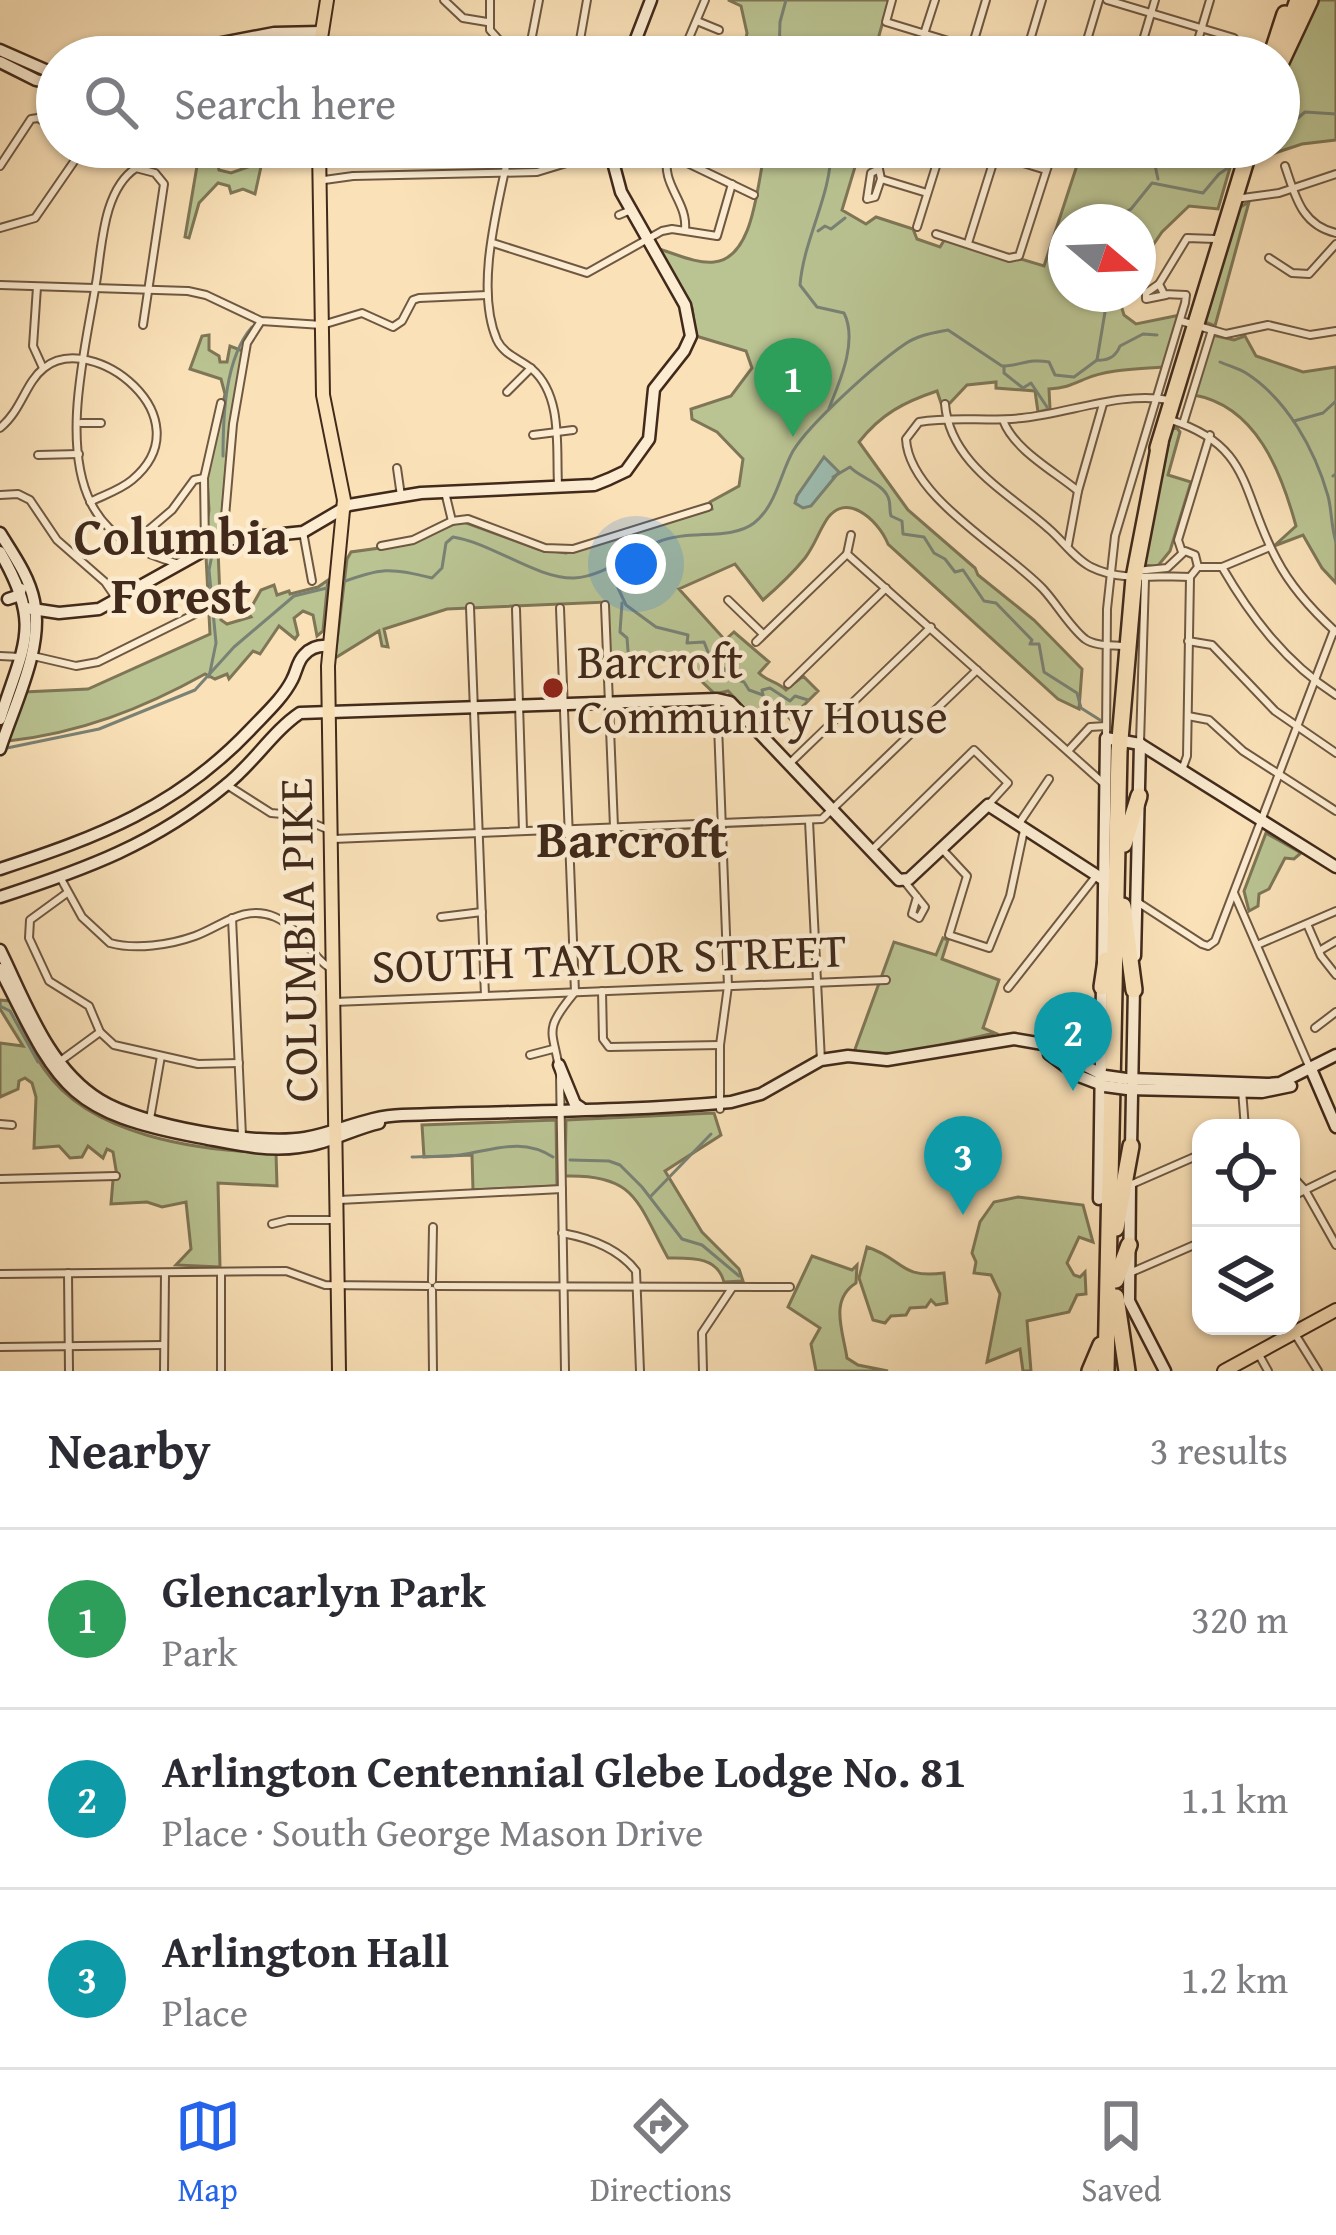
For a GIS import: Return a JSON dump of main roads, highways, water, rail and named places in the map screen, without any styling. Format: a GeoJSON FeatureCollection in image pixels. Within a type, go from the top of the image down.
{"type":"FeatureCollection","features":[{"type":"Feature","properties":{"kind":"highway"},"geometry":{"type":"LineString","coordinates":[[1276,36],[1280,0]]}},
{"type":"Feature","properties":{"kind":"highway"},"geometry":{"type":"LineString","coordinates":[[1282,36],[1294,0]]}},
{"type":"Feature","properties":{"kind":"highway"},"geometry":{"type":"LineString","coordinates":[[1288,36],[1310,0]]}},
{"type":"Feature","properties":{"kind":"highway"},"geometry":{"type":"LineString","coordinates":[[1209,280],[1215,239],[1240,168]]}},
{"type":"Feature","properties":{"kind":"highway"},"geometry":{"type":"LineString","coordinates":[[1102,987],[1118,650],[1160,443],[1237,177]]}},
{"type":"Feature","properties":{"kind":"highway"},"geometry":{"type":"LineString","coordinates":[[1115,1283],[1106,866],[1139,796]]}},
{"type":"Feature","properties":{"kind":"highway"},"geometry":{"type":"LineString","coordinates":[[1106,866],[1130,903],[1134,990]]}},
{"type":"Feature","properties":{"kind":"highway"},"geometry":{"type":"LineString","coordinates":[[1110,1371],[1130,903]]}},
{"type":"Feature","properties":{"kind":"highway"},"geometry":{"type":"LineString","coordinates":[[1117,1228],[1131,1146]]}},
{"type":"Feature","properties":{"kind":"highway"},"geometry":{"type":"LineString","coordinates":[[1099,1198],[1127,1371]]}},
{"type":"Feature","properties":{"kind":"highway"},"geometry":{"type":"LineString","coordinates":[[1090,1371],[1130,1245]]}},
{"type":"Feature","properties":{"kind":"main road"},"geometry":{"type":"LineString","coordinates":[[316,36],[323,0]]}},
{"type":"Feature","properties":{"kind":"main road","name":"COLUMBIA PIKE"},"geometry":{"type":"LineString","coordinates":[[317,168],[323,395],[344,500],[329,643],[328,712],[339,1371]]}},
{"type":"Feature","properties":{"kind":"main road"},"geometry":{"type":"LineString","coordinates":[[1224,1371],[1336,1313]]}},
{"type":"Feature","properties":{"kind":"main road"},"geometry":{"type":"LineString","coordinates":[[1235,1371],[1259,1355]]}},
{"type":"Feature","properties":{"kind":"waterway"},"geometry":{"type":"LineString","coordinates":[[780,36],[786,0]]}},
{"type":"Feature","properties":{"kind":"waterway"},"geometry":{"type":"LineString","coordinates":[[1300,116],[1305,112],[1336,114]]}},
{"type":"Feature","properties":{"kind":"waterway"},"geometry":{"type":"LineString","coordinates":[[829,168],[800,285],[817,307],[844,313],[848,324],[846,361],[829,408]]}},
{"type":"Feature","properties":{"kind":"waterway"},"geometry":{"type":"LineString","coordinates":[[1156,168],[1158,179]]}},
{"type":"Feature","properties":{"kind":"waterway"},"geometry":{"type":"LineString","coordinates":[[1135,204],[1152,183],[1203,193],[1228,168]]}},
{"type":"Feature","properties":{"kind":"waterway"},"geometry":{"type":"LineString","coordinates":[[818,231],[825,226],[831,229],[845,218]]}},
{"type":"Feature","properties":{"kind":"waterway"},"geometry":{"type":"LineString","coordinates":[[340,583],[385,571],[432,578],[442,568],[446,543],[453,537],[545,573],[574,578],[596,573],[670,538],[745,528],[768,508],[788,460],[814,425],[905,344],[948,330],[1002,366],[1049,362],[1055,375],[1074,377],[1097,360],[1105,312]]}},
{"type":"Feature","properties":{"kind":"waterway"},"geometry":{"type":"LineString","coordinates":[[223,456],[231,371],[252,327]]}},
{"type":"Feature","properties":{"kind":"waterway"},"geometry":{"type":"LineString","coordinates":[[1097,360],[1111,357],[1120,346],[1143,334],[1157,335]]}},
{"type":"Feature","properties":{"kind":"waterway"},"geometry":{"type":"LineString","coordinates":[[1220,362],[1261,384],[1287,411],[1322,479],[1336,542]]}},
{"type":"Feature","properties":{"kind":"waterway"},"geometry":{"type":"LineString","coordinates":[[1004,366],[1004,373],[1023,388],[1031,383],[1047,407]]}},
{"type":"Feature","properties":{"kind":"waterway"},"geometry":{"type":"LineString","coordinates":[[1294,421],[1323,413],[1336,401]]}},
{"type":"Feature","properties":{"kind":"waterway"},"geometry":{"type":"LineString","coordinates":[[833,477],[850,467],[881,488],[889,499],[891,516],[902,521],[903,534],[924,537],[955,572],[963,570],[984,601],[996,603],[1032,640],[1030,644],[1039,644],[1044,672],[1077,693],[1081,708],[1100,720]]}},
{"type":"Feature","properties":{"kind":"waterway"},"geometry":{"type":"LineString","coordinates":[[209,677],[216,643],[209,570],[212,555]]}},
{"type":"Feature","properties":{"kind":"waterway"},"geometry":{"type":"LineString","coordinates":[[7,748],[99,729],[195,690],[234,647],[294,596],[331,587]]}},
{"type":"Feature","properties":{"kind":"waterway"},"geometry":{"type":"LineString","coordinates":[[618,588],[626,605],[656,627],[688,635],[687,643],[704,642],[712,662],[749,690],[763,695],[762,690],[770,688],[790,701],[795,696],[808,700]]}},
{"type":"Feature","properties":{"kind":"waterway"},"geometry":{"type":"LineString","coordinates":[[622,603],[620,632],[627,638],[630,676]]}},
{"type":"Feature","properties":{"kind":"waterway"},"geometry":{"type":"LineString","coordinates":[[0,1006],[10,1011],[38,1062]]}},
{"type":"Feature","properties":{"kind":"waterway"},"geometry":{"type":"LineString","coordinates":[[651,1196],[711,1134]]}},
{"type":"Feature","properties":{"kind":"waterway"},"geometry":{"type":"LineString","coordinates":[[412,1157],[519,1146],[553,1157]]}},
{"type":"Feature","properties":{"kind":"waterway"},"geometry":{"type":"LineString","coordinates":[[570,1160],[620,1165],[682,1239],[702,1245],[739,1276]]}},
{"type":"Feature","properties":{"kind":"place","name":"Glencarlyn Park"},"geometry":{"type":"Point","coordinates":[793,437]}},
{"type":"Feature","properties":{"kind":"place","name":"Barcroft Community House"},"geometry":{"type":"Point","coordinates":[553,688]}},
{"type":"Feature","properties":{"kind":"place","name":"Arlington Centennial Glebe Lodge No. 81"},"geometry":{"type":"Point","coordinates":[1073,1091]}},
{"type":"Feature","properties":{"kind":"place","name":"Arlington Hall"},"geometry":{"type":"Point","coordinates":[963,1215]}},
{"type":"Feature","properties":{"kind":"district","name":"Columbia Forest"},"geometry":{"type":"Point","coordinates":[181,564]}},
{"type":"Feature","properties":{"kind":"district","name":"Barcroft"},"geometry":{"type":"Point","coordinates":[632,838]}}]}
